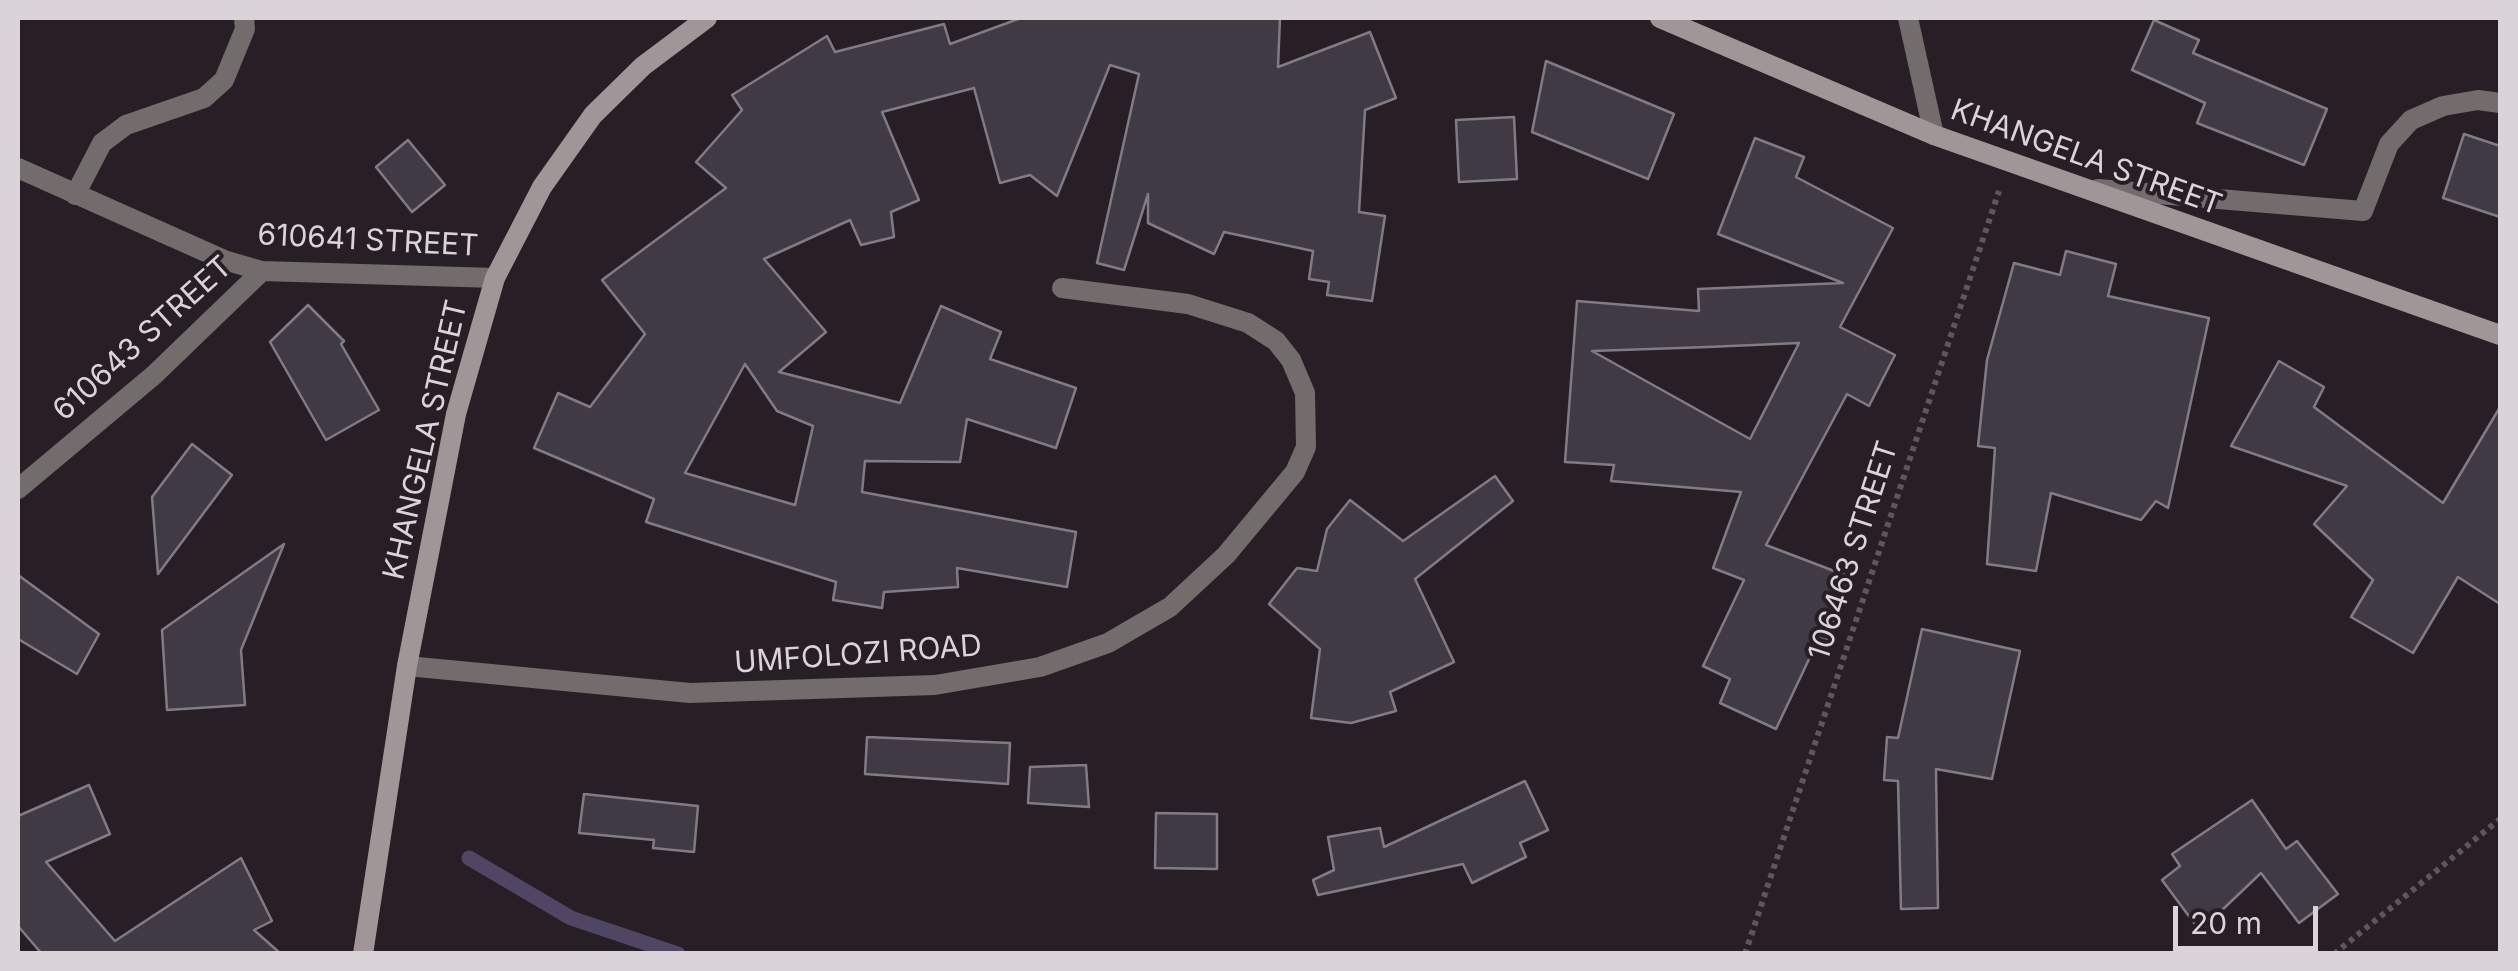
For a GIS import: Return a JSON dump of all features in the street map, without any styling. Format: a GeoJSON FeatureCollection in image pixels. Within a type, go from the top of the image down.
{"type":"FeatureCollection","features":[{"type":"Feature","properties":{"kind":"street"},"geometry":{"type":"LineString","coordinates":[[75,195],[102,143],[126,125],[204,98],[224,80],[245,30],[244,18]]}},
{"type":"Feature","properties":{"kind":"street","name":"KHANGELA STREET"},"geometry":{"type":"LineString","coordinates":[[364,954],[407,666],[456,414],[495,278],[542,188],[593,116],[643,66],[707,18]]}},
{"type":"Feature","properties":{"kind":"street","name":"KHANGELA STREET"},"geometry":{"type":"LineString","coordinates":[[1660,18],[2008,163],[2500,334]]}},
{"type":"Feature","properties":{"kind":"street"},"geometry":{"type":"LineString","coordinates":[[1908,18],[1934,135]]}},
{"type":"Feature","properties":{"kind":"street"},"geometry":{"type":"LineString","coordinates":[[2072,187],[2363,211],[2390,144],[2410,120],[2442,106],[2478,100],[2500,103]]}},
{"type":"Feature","properties":{"kind":"street","name":"610641 STREET"},"geometry":{"type":"LineString","coordinates":[[18,168],[224,260],[262,271],[495,278]]}},
{"type":"Feature","properties":{"kind":"street","name":"610643 STREET"},"geometry":{"type":"LineString","coordinates":[[18,490],[154,374],[262,271]]}},
{"type":"Feature","properties":{"kind":"street","name":"UMFOLOZI ROAD"},"geometry":{"type":"LineString","coordinates":[[407,666],[690,694],[936,685],[1040,667],[1108,644],[1154,616],[1226,555],[1295,472],[1306,447],[1305,393],[1284,350],[1248,322],[1188,304],[1062,288]]}},
{"type":"Feature","properties":{"kind":"path","name":"106463 STREET"},"geometry":{"type":"LineString","coordinates":[[1745,954],[2008,163]]}},
{"type":"Feature","properties":{"kind":"path"},"geometry":{"type":"LineString","coordinates":[[2334,954],[2500,819]]}},
{"type":"Feature","properties":{"kind":"building"},"geometry":{"type":"Polygon","coordinates":[[[1021,18],[1280,18],[1278,67],[1370,32],[1396,98],[1365,110],[1359,212],[1385,216],[1372,301],[1327,295],[1329,282],[1309,279],[1313,251],[1224,232],[1214,254],[1148,223],[1148,194],[1124,270],[1097,263],[1139,74],[1110,65],[1057,196],[1030,175],[1000,183],[974,88],[882,112],[919,200],[891,212],[894,237],[861,245],[850,220],[764,259],[826,332],[779,372],[900,403],[941,306],[1001,332],[990,359],[1076,388],[1056,448],[967,419],[960,462],[865,461],[862,492],[1076,532],[1067,587],[957,568],[958,587],[884,592],[882,608],[833,600],[836,582],[646,522],[654,499],[534,448],[558,393],[590,407],[645,334],[602,280],[726,188],[696,162],[742,110],[732,95],[827,36],[835,52],[944,24],[950,44],[1021,18]],[[745,364],[685,473],[795,505],[813,426],[777,411],[745,364]]]}},
{"type":"Feature","properties":{"kind":"building"},"geometry":{"type":"Polygon","coordinates":[[[2154,20],[2199,40],[2193,53],[2327,109],[2304,165],[2197,123],[2205,103],[2132,70],[2154,20]]]}},
{"type":"Feature","properties":{"kind":"building"},"geometry":{"type":"Polygon","coordinates":[[[1546,61],[1674,114],[1648,179],[1532,132],[1546,61]]]}},
{"type":"Feature","properties":{"kind":"building"},"geometry":{"type":"Polygon","coordinates":[[[1514,117],[1517,179],[1459,182],[1456,120],[1514,117]]]}},
{"type":"Feature","properties":{"kind":"building"},"geometry":{"type":"Polygon","coordinates":[[[2464,134],[2500,146],[2500,217],[2443,198],[2464,134]]]}},
{"type":"Feature","properties":{"kind":"building"},"geometry":{"type":"Polygon","coordinates":[[[1755,138],[1804,157],[1796,177],[1893,228],[1840,327],[1895,355],[1869,406],[1847,394],[1766,545],[1850,577],[1826,641],[1819,638],[1776,729],[1720,703],[1730,679],[1703,666],[1744,580],[1713,568],[1741,492],[1611,481],[1614,465],[1565,462],[1577,301],[1699,311],[1698,289],[1843,283],[1718,234],[1755,138]],[[1799,343],[1592,351],[1750,439],[1799,343]]]}},
{"type":"Feature","properties":{"kind":"building"},"geometry":{"type":"Polygon","coordinates":[[[408,140],[445,185],[412,212],[376,167],[408,140]]]}},
{"type":"Feature","properties":{"kind":"building"},"geometry":{"type":"Polygon","coordinates":[[[2066,251],[2116,264],[2108,296],[2209,318],[2168,508],[2156,501],[2141,520],[2051,493],[2036,571],[1987,564],[1995,448],[1978,446],[1987,360],[2014,263],[2060,275],[2066,251]]]}},
{"type":"Feature","properties":{"kind":"building"},"geometry":{"type":"Polygon","coordinates":[[[308,305],[344,341],[341,344],[379,410],[326,440],[270,342],[308,305]]]}},
{"type":"Feature","properties":{"kind":"building"},"geometry":{"type":"Polygon","coordinates":[[[2279,361],[2324,387],[2314,407],[2443,503],[2500,407],[2500,604],[2458,577],[2413,653],[2351,617],[2373,580],[2314,524],[2347,486],[2231,446],[2279,361]]]}},
{"type":"Feature","properties":{"kind":"building"},"geometry":{"type":"Polygon","coordinates":[[[192,444],[232,475],[158,574],[152,497],[192,444]]]}},
{"type":"Feature","properties":{"kind":"building"},"geometry":{"type":"Polygon","coordinates":[[[1495,476],[1513,501],[1415,579],[1454,662],[1390,692],[1396,711],[1351,723],[1311,718],[1320,649],[1269,604],[1297,568],[1317,571],[1327,529],[1350,500],[1403,541],[1495,476]]]}},
{"type":"Feature","properties":{"kind":"building"},"geometry":{"type":"Polygon","coordinates":[[[284,544],[241,650],[245,705],[167,710],[162,630],[284,544]]]}},
{"type":"Feature","properties":{"kind":"building"},"geometry":{"type":"Polygon","coordinates":[[[18,575],[99,634],[77,674],[18,639],[18,575]]]}},
{"type":"Feature","properties":{"kind":"building"},"geometry":{"type":"Polygon","coordinates":[[[1922,629],[2020,651],[1992,779],[1936,769],[1938,908],[1901,909],[1898,781],[1884,780],[1887,737],[1898,738],[1922,629]]]}},
{"type":"Feature","properties":{"kind":"building"},"geometry":{"type":"Polygon","coordinates":[[[867,737],[1010,743],[1008,784],[865,774],[867,737]]]}},
{"type":"Feature","properties":{"kind":"building"},"geometry":{"type":"Polygon","coordinates":[[[1086,765],[1089,807],[1028,803],[1030,767],[1086,765]]]}},
{"type":"Feature","properties":{"kind":"building"},"geometry":{"type":"Polygon","coordinates":[[[1525,781],[1548,830],[1520,843],[1526,857],[1472,883],[1463,864],[1318,895],[1313,880],[1334,870],[1328,837],[1380,828],[1384,847],[1525,781]]]}},
{"type":"Feature","properties":{"kind":"building"},"geometry":{"type":"Polygon","coordinates":[[[89,785],[110,834],[46,862],[115,941],[241,858],[272,921],[254,930],[281,954],[42,954],[18,926],[18,816],[89,785]]]}},
{"type":"Feature","properties":{"kind":"building"},"geometry":{"type":"Polygon","coordinates":[[[584,794],[698,806],[694,852],[653,848],[654,840],[579,833],[584,794]]]}},
{"type":"Feature","properties":{"kind":"building"},"geometry":{"type":"Polygon","coordinates":[[[2252,800],[2286,849],[2297,841],[2338,894],[2299,923],[2261,873],[2200,931],[2162,880],[2180,866],[2172,854],[2252,800]]]}},
{"type":"Feature","properties":{"kind":"building"},"geometry":{"type":"Polygon","coordinates":[[[1156,813],[1217,814],[1217,869],[1155,868],[1156,813]]]}},
{"type":"Feature","properties":{"kind":"waterway"},"geometry":{"type":"LineString","coordinates":[[469,858],[571,918],[678,954]]}}]}
